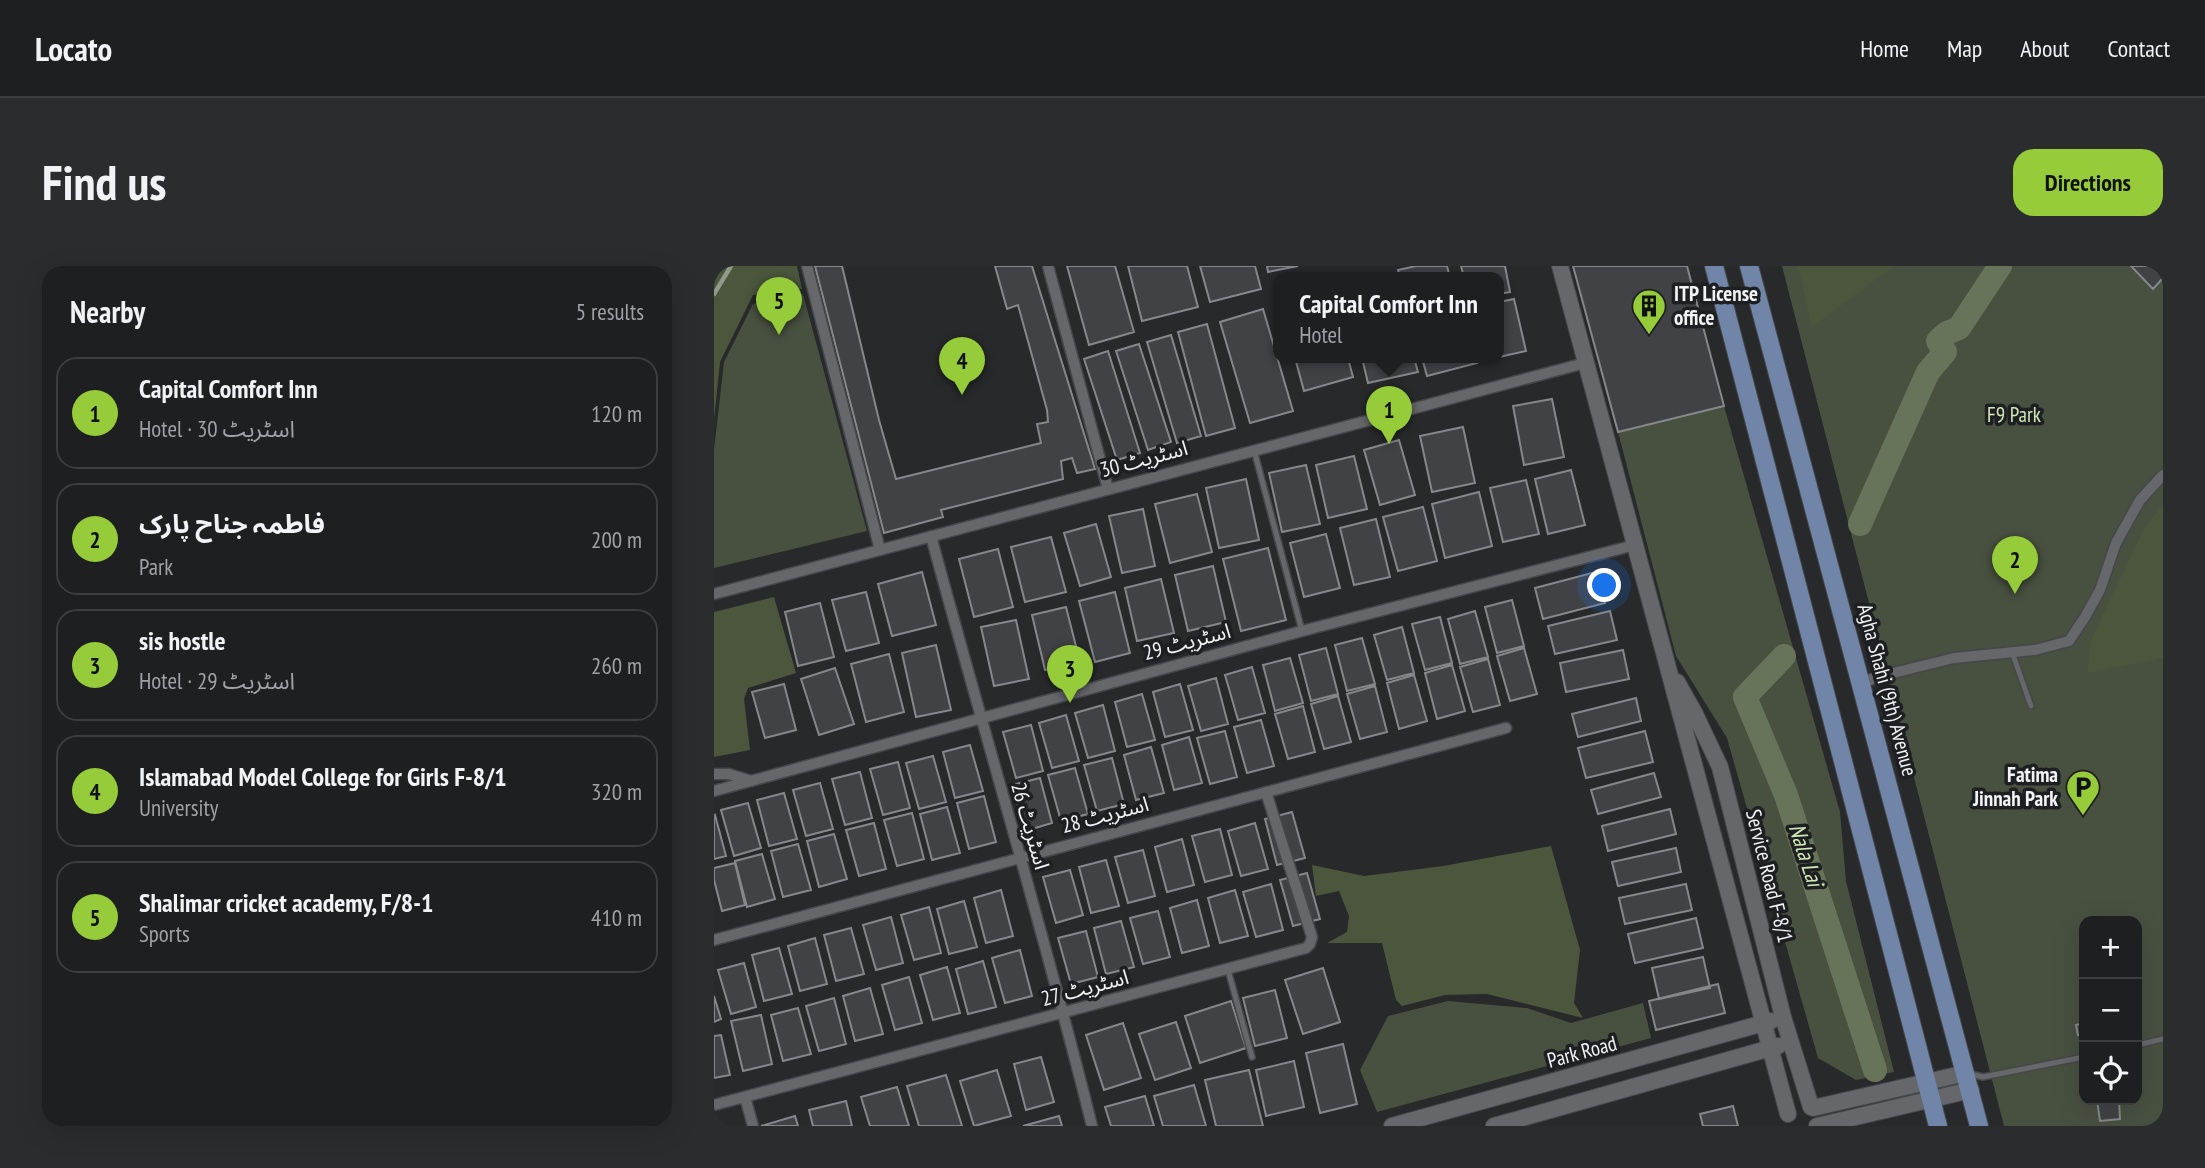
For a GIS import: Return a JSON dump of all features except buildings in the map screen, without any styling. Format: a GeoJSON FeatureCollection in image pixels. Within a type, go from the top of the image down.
{"type":"FeatureCollection","features":[{"type":"Feature","properties":{"kind":"main road"},"geometry":{"type":"LineString","coordinates":[[1714,266],[1938,1126]]}},
{"type":"Feature","properties":{"kind":"main road","name":"Agha Shahi (9th) Avenue"},"geometry":{"type":"LineString","coordinates":[[1749,266],[1861,683],[1973,1080],[1979,1126]]}},
{"type":"Feature","properties":{"kind":"street"},"geometry":{"type":"LineString","coordinates":[[807,266],[880,550]]}},
{"type":"Feature","properties":{"kind":"street"},"geometry":{"type":"LineString","coordinates":[[1048,266],[1108,489]]}},
{"type":"Feature","properties":{"kind":"street","name":"Service Road F-8/1"},"geometry":{"type":"LineString","coordinates":[[1560,266],[1788,1120]]}},
{"type":"Feature","properties":{"kind":"street","name":"اسٹریٹ 30"},"geometry":{"type":"LineString","coordinates":[[714,594],[1585,363]]}},
{"type":"Feature","properties":{"kind":"street"},"geometry":{"type":"LineString","coordinates":[[1861,683],[1954,658],[2035,650],[2068,641],[2100,590],[2116,543],[2140,500],[2163,475]]}},
{"type":"Feature","properties":{"kind":"street","name":"اسٹریٹ 26"},"geometry":{"type":"LineString","coordinates":[[931,536],[1064,1014],[1092,1126]]}},
{"type":"Feature","properties":{"kind":"street","name":"اسٹریٹ 29"},"geometry":{"type":"LineString","coordinates":[[714,791],[1302,631],[1635,545]]}},
{"type":"Feature","properties":{"kind":"street","name":"Service Road F-8/1"},"geometry":{"type":"LineString","coordinates":[[1667,664],[1720,767],[1783,1017],[1812,1108],[1818,1119],[1817,1126]]}},
{"type":"Feature","properties":{"kind":"street","name":"اسٹریٹ 28"},"geometry":{"type":"LineString","coordinates":[[714,940],[1506,728]]}},
{"type":"Feature","properties":{"kind":"street","name":"اسٹریٹ 29"},"geometry":{"type":"LineString","coordinates":[[714,774],[729,774],[751,781]]}},
{"type":"Feature","properties":{"kind":"street","name":"اسٹریٹ 27"},"geometry":{"type":"LineString","coordinates":[[714,1105],[1306,948],[1312,937],[1266,792]]}},
{"type":"Feature","properties":{"kind":"street","name":"Park Road"},"geometry":{"type":"LineString","coordinates":[[1392,1126],[1783,1017]]}},
{"type":"Feature","properties":{"kind":"street"},"geometry":{"type":"LineString","coordinates":[[1494,1126],[1791,1043]]}},
{"type":"Feature","properties":{"kind":"street"},"geometry":{"type":"LineString","coordinates":[[1788,1120],[1797,1105],[1812,1108],[1926,1082],[1973,1080]]}},
{"type":"Feature","properties":{"kind":"street"},"geometry":{"type":"LineString","coordinates":[[1817,1126],[1931,1100],[1973,1080]]}},
{"type":"Feature","properties":{"kind":"street"},"geometry":{"type":"LineString","coordinates":[[745,1097],[753,1126]]}},
{"type":"Feature","properties":{"kind":"lane"},"geometry":{"type":"LineString","coordinates":[[1254,450],[1302,631]]}},
{"type":"Feature","properties":{"kind":"lane"},"geometry":{"type":"LineString","coordinates":[[2012,652],[2031,706]]}},
{"type":"Feature","properties":{"kind":"lane"},"geometry":{"type":"LineString","coordinates":[[1228,970],[1252,1057]]}},
{"type":"Feature","properties":{"kind":"lane"},"geometry":{"type":"LineString","coordinates":[[2142,1044],[2163,1039]]}},
{"type":"Feature","properties":{"kind":"lane"},"geometry":{"type":"LineString","coordinates":[[1973,1080],[2079,1058]]}},
{"type":"Feature","properties":{"kind":"green space"},"geometry":{"type":"Polygon","coordinates":[[[714,266],[797,266],[802,289],[753,295],[720,362],[714,420],[714,266]]]}},
{"type":"Feature","properties":{"kind":"green space","name":"F9 Park"},"geometry":{"type":"Polygon","coordinates":[[[1782,266],[2163,266],[2163,1126],[2004,1126],[1782,266]]]}},
{"type":"Feature","properties":{"kind":"green space"},"geometry":{"type":"Polygon","coordinates":[[[1798,266],[1894,266],[1812,327],[1798,266]]]}},
{"type":"Feature","properties":{"kind":"green space"},"geometry":{"type":"Polygon","coordinates":[[[803,294],[867,531],[714,568],[714,450],[724,362],[753,304],[803,294]]]}},
{"type":"Feature","properties":{"kind":"green space"},"geometry":{"type":"Polygon","coordinates":[[[1724,406],[1840,812],[1846,881],[1894,1072],[1856,1080],[1818,1058],[1727,738],[1676,656],[1618,432],[1724,406]]]}},
{"type":"Feature","properties":{"kind":"green space"},"geometry":{"type":"Polygon","coordinates":[[[2163,505],[2163,658],[2087,673],[2091,640],[2144,528],[2163,505]]]}},
{"type":"Feature","properties":{"kind":"green space"},"geometry":{"type":"Polygon","coordinates":[[[774,597],[796,673],[748,688],[744,699],[750,750],[714,757],[714,612],[774,597]]]}},
{"type":"Feature","properties":{"kind":"green space"},"geometry":{"type":"Polygon","coordinates":[[[1551,846],[1580,950],[1574,1003],[1583,1018],[1487,994],[1445,995],[1402,1006],[1396,1000],[1382,943],[1327,943],[1347,932],[1349,916],[1339,891],[1316,896],[1312,865],[1364,876],[1443,866],[1551,846]]]}},
{"type":"Feature","properties":{"kind":"green space"},"geometry":{"type":"Polygon","coordinates":[[[1448,1001],[1527,1008],[1571,1023],[1643,1003],[1651,1038],[1377,1112],[1360,1070],[1388,1016],[1448,1001]]]}},
{"type":"Feature","properties":{"kind":"waterway"},"geometry":{"type":"LineString","coordinates":[[714,294],[731,266]]}},
{"type":"Feature","properties":{"kind":"waterway","name":"Nala Lai"},"geometry":{"type":"LineString","coordinates":[[1860,524],[1928,372],[1945,352],[1938,341],[1959,328],[2000,266]]}},
{"type":"Feature","properties":{"kind":"waterway","name":"Nala Lai"},"geometry":{"type":"LineString","coordinates":[[1784,656],[1745,697],[1786,795],[1875,1070]]}},
{"type":"Feature","properties":{"kind":"place","name":"Shalimar cricket academy, F/8-1"},"geometry":{"type":"Point","coordinates":[779,335]}},
{"type":"Feature","properties":{"kind":"place","name":"ITP License office"},"geometry":{"type":"Point","coordinates":[1649,336]}},
{"type":"Feature","properties":{"kind":"place","name":"Islamabad Model College for Girls F-8/1"},"geometry":{"type":"Point","coordinates":[962,395]}},
{"type":"Feature","properties":{"kind":"place","name":"Capital Comfort Inn"},"geometry":{"type":"Point","coordinates":[1389,444]}},
{"type":"Feature","properties":{"kind":"place","name":"فاطمہ جناح پارک"},"geometry":{"type":"Point","coordinates":[2015,594]}},
{"type":"Feature","properties":{"kind":"place","name":"sis hostle"},"geometry":{"type":"Point","coordinates":[1070,703]}},
{"type":"Feature","properties":{"kind":"place","name":"Fatima Jinnah Park"},"geometry":{"type":"Point","coordinates":[2083,817]}}]}
